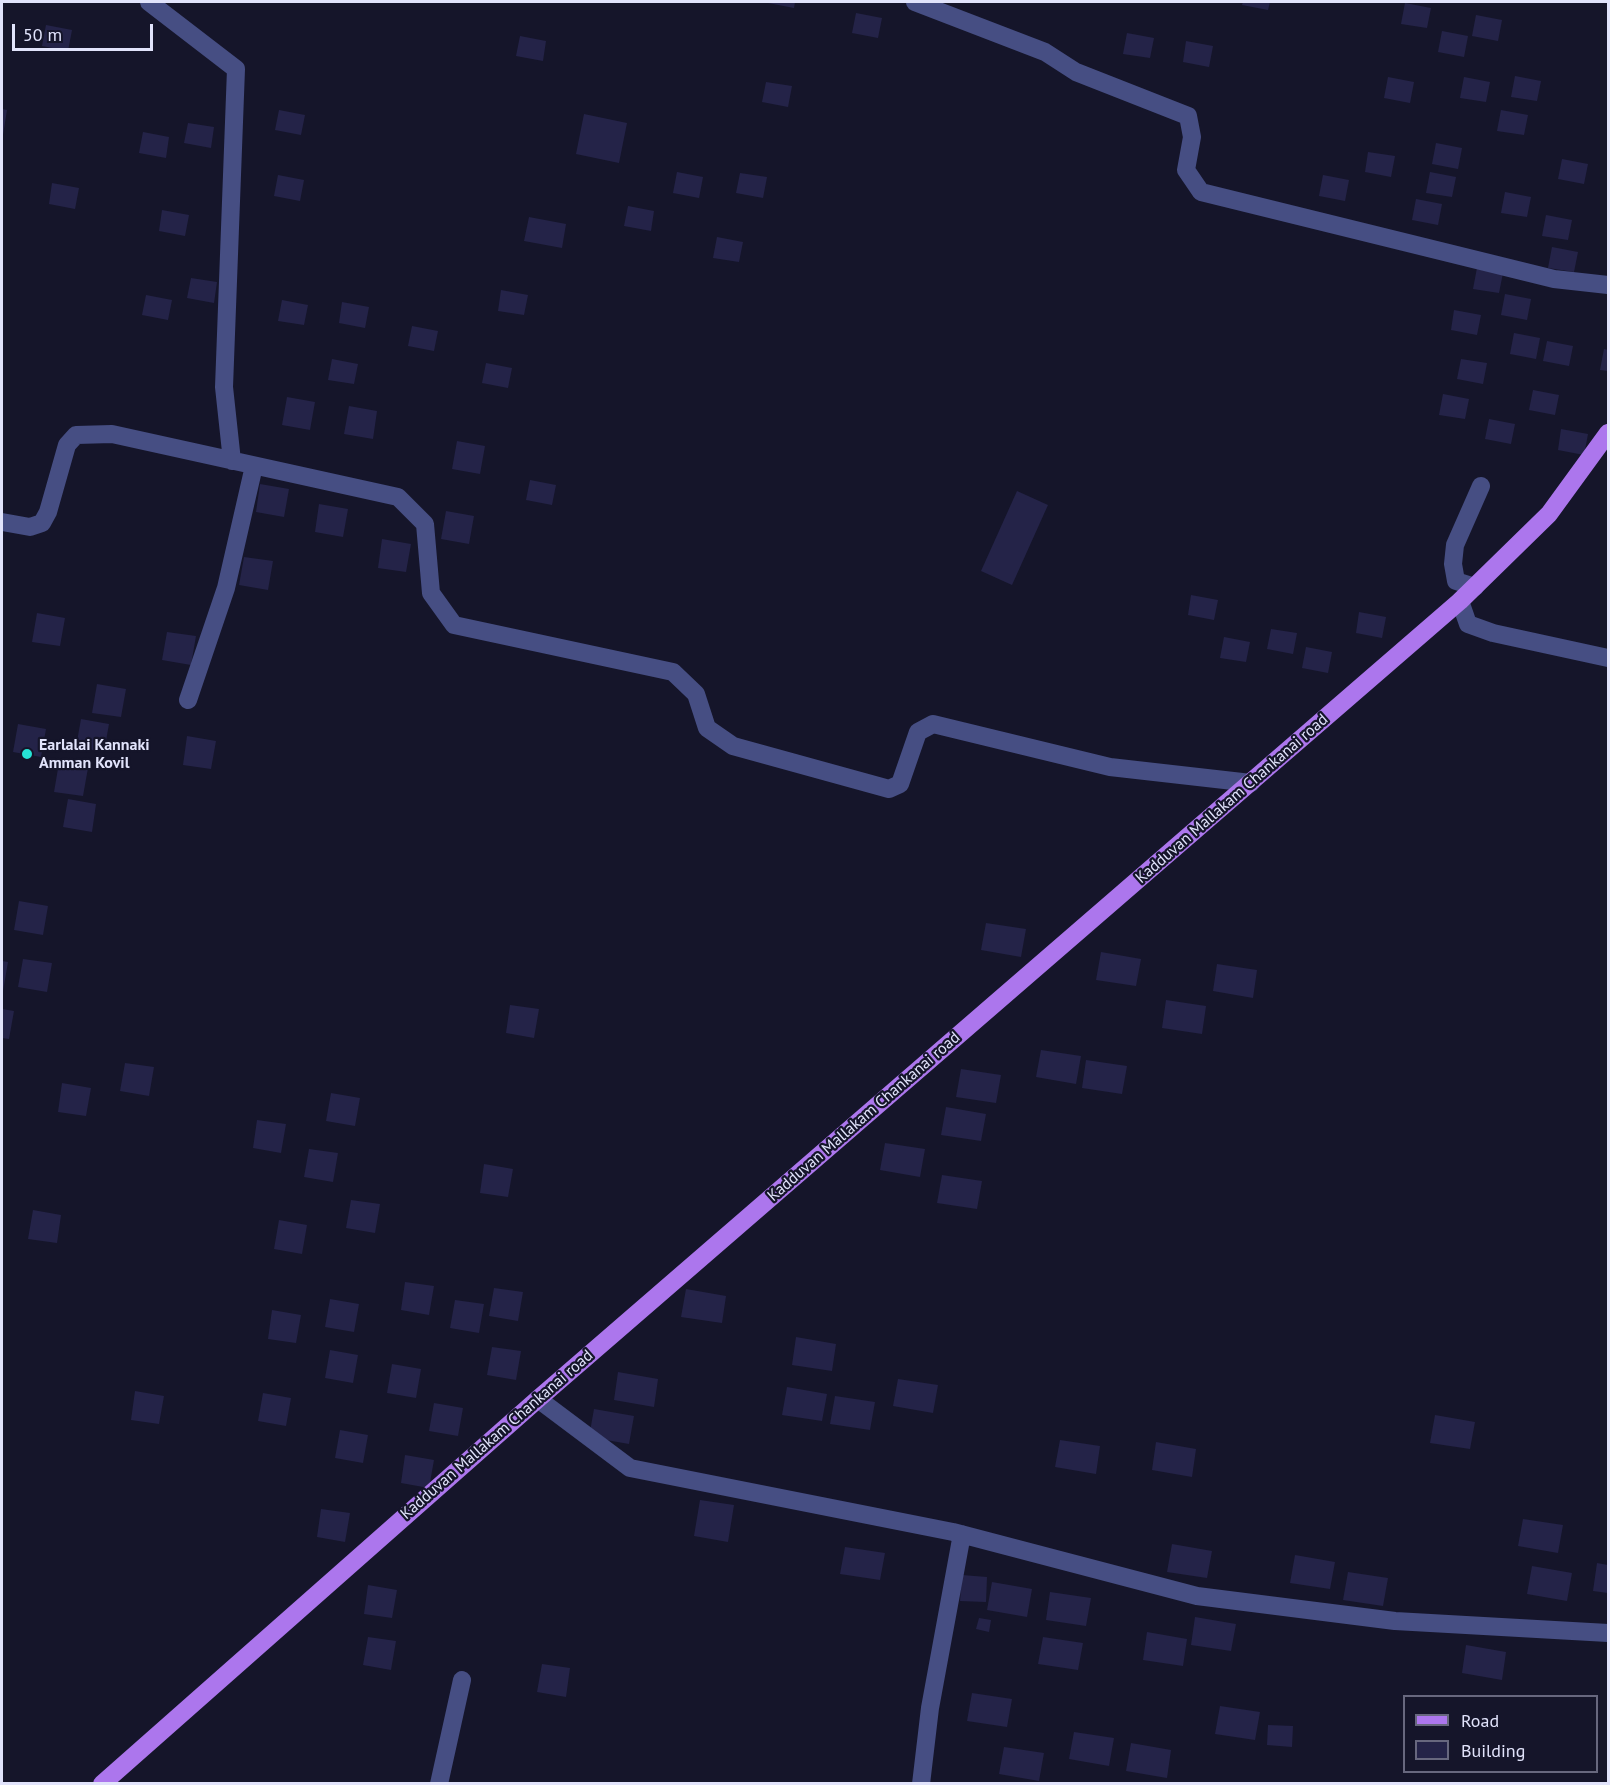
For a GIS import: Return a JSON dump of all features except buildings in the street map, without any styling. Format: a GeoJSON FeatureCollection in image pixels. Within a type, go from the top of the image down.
{"type":"FeatureCollection","features":[{"type":"Feature","properties":{"kind":"main road","name":"Kadduvan Mallakam Chankanai road"},"geometry":{"type":"LineString","coordinates":[[102,1784],[538,1399],[1460,601],[1549,514],[1608,433]]}},
{"type":"Feature","properties":{"kind":"street"},"geometry":{"type":"LineString","coordinates":[[149,2],[236,69],[224,387],[232,461]]}},
{"type":"Feature","properties":{"kind":"street"},"geometry":{"type":"LineString","coordinates":[[915,2],[1045,52],[1076,72],[1188,116],[1192,137],[1186,170],[1201,192],[1554,279],[1608,285]]}},
{"type":"Feature","properties":{"kind":"street"},"geometry":{"type":"LineString","coordinates":[[2,522],[30,527],[42,523],[48,512],[67,445],[76,435],[112,434],[398,497],[425,524],[431,593],[454,625],[673,672],[696,693],[707,728],[733,746],[889,789],[900,784],[918,732],[933,724],[1110,767],[1251,783]]}},
{"type":"Feature","properties":{"kind":"street"},"geometry":{"type":"LineString","coordinates":[[188,700],[226,588],[254,466]]}},
{"type":"Feature","properties":{"kind":"street"},"geometry":{"type":"LineString","coordinates":[[1475,587],[1456,581],[1453,564],[1455,546],[1481,486]]}},
{"type":"Feature","properties":{"kind":"street"},"geometry":{"type":"LineString","coordinates":[[1460,601],[1468,624],[1493,633],[1608,658]]}},
{"type":"Feature","properties":{"kind":"street"},"geometry":{"type":"LineString","coordinates":[[538,1399],[630,1468],[962,1534],[1197,1596],[1395,1621],[1608,1633]]}},
{"type":"Feature","properties":{"kind":"street"},"geometry":{"type":"LineString","coordinates":[[921,1784],[930,1708],[962,1534]]}},
{"type":"Feature","properties":{"kind":"street"},"geometry":{"type":"LineString","coordinates":[[439,1784],[462,1680]]}},
{"type":"Feature","properties":{"kind":"place","name":"Earlalai Kannaki Amman Kovil"},"geometry":{"type":"Point","coordinates":[27,754]}}]}
